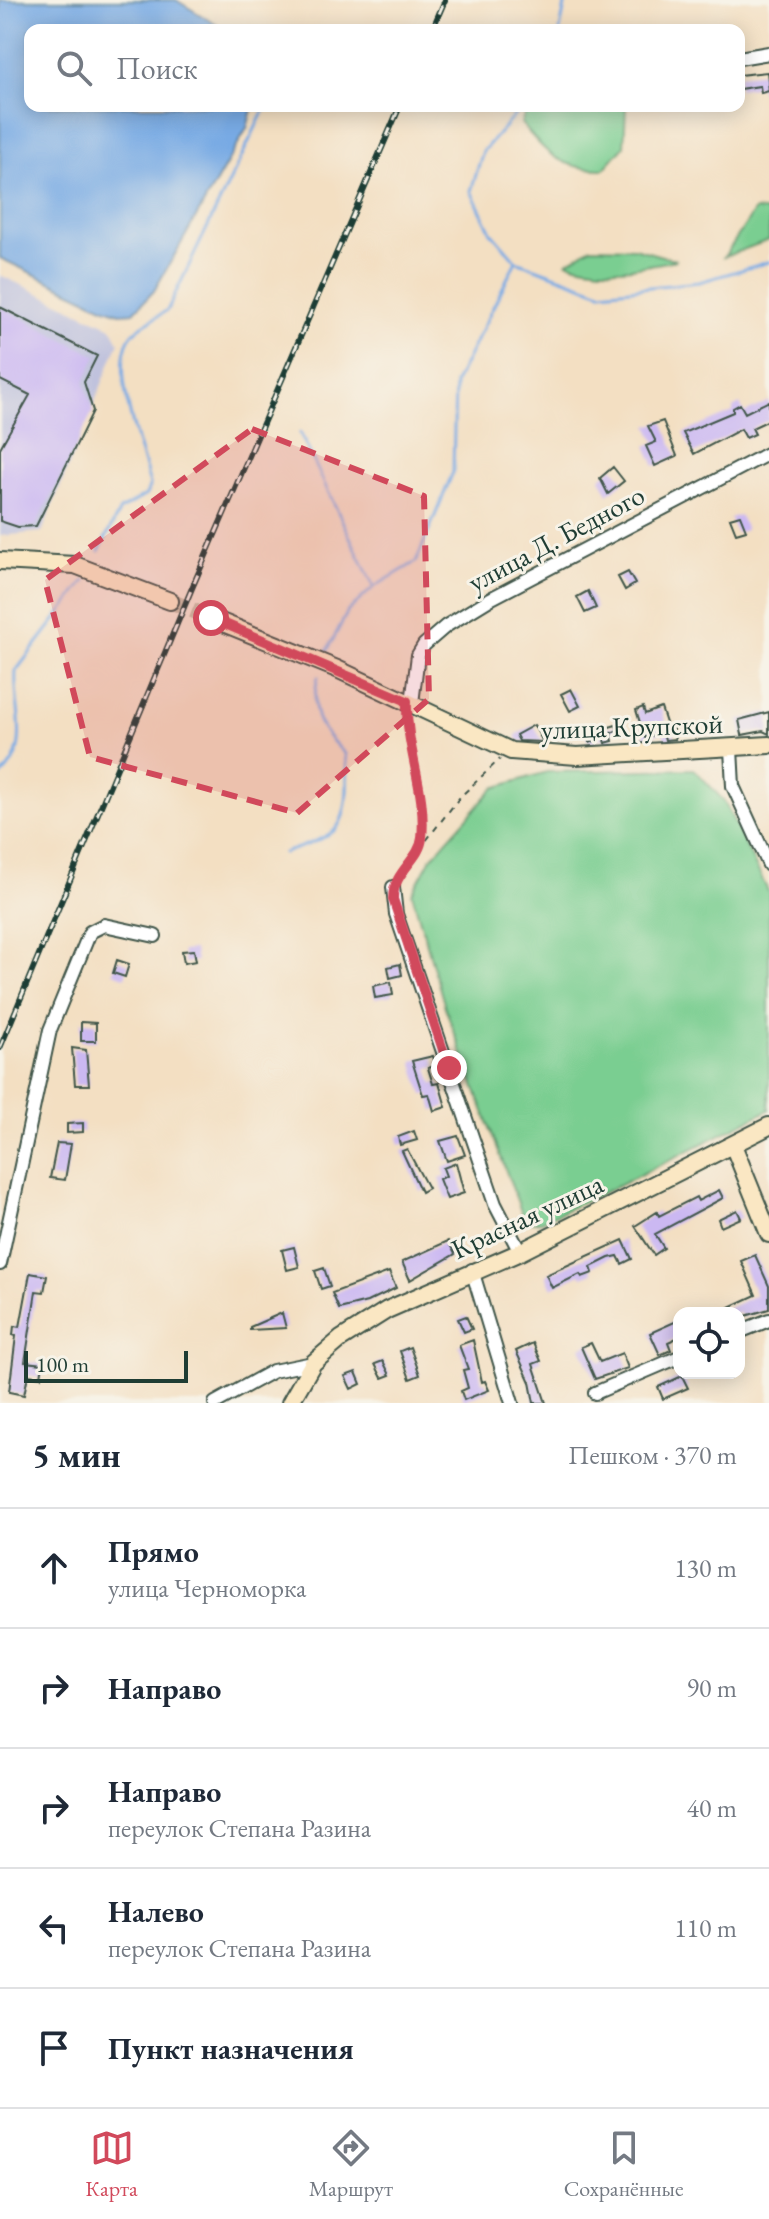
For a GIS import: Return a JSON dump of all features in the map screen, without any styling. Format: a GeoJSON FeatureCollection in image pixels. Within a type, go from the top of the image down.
{"type":"FeatureCollection","features":[{"type":"Feature","properties":{"kind":"street"},"geometry":{"type":"LineString","coordinates":[[745,57],[769,53]]}},
{"type":"Feature","properties":{"kind":"street","name":"улица Д. Бедного"},"geometry":{"type":"LineString","coordinates":[[409,702],[418,655],[446,626],[490,599],[769,453]]}},
{"type":"Feature","properties":{"kind":"street"},"geometry":{"type":"LineString","coordinates":[[0,561],[75,565],[170,601]]}},
{"type":"Feature","properties":{"kind":"street","name":"улица Крупской"},"geometry":{"type":"LineString","coordinates":[[211,618],[409,702],[511,751],[577,756],[769,745]]}},
{"type":"Feature","properties":{"kind":"street"},"geometry":{"type":"LineString","coordinates":[[731,749],[733,786],[769,865]]}},
{"type":"Feature","properties":{"kind":"street"},"geometry":{"type":"LineString","coordinates":[[393,887],[396,914],[495,1204],[520,1252]]}},
{"type":"Feature","properties":{"kind":"street"},"geometry":{"type":"LineString","coordinates":[[0,1264],[50,1030],[90,932],[104,925],[155,936]]}},
{"type":"Feature","properties":{"kind":"street","name":"Красная улица"},"geometry":{"type":"LineString","coordinates":[[290,1403],[313,1363],[341,1339],[387,1310],[472,1270],[520,1252],[769,1126]]}},
{"type":"Feature","properties":{"kind":"street"},"geometry":{"type":"LineString","coordinates":[[733,1145],[769,1234]]}},
{"type":"Feature","properties":{"kind":"street"},"geometry":{"type":"LineString","coordinates":[[472,1270],[512,1403]]}},
{"type":"Feature","properties":{"kind":"street"},"geometry":{"type":"LineString","coordinates":[[745,1330],[769,1320]]}},
{"type":"Feature","properties":{"kind":"street"},"geometry":{"type":"LineString","coordinates":[[595,1393],[673,1360]]}},
{"type":"Feature","properties":{"kind":"street","name":"Красная улица"},"geometry":{"type":"LineString","coordinates":[[215,1403],[273,1371],[313,1363]]}},
{"type":"Feature","properties":{"kind":"path"},"geometry":{"type":"LineString","coordinates":[[409,702],[407,721],[423,800],[422,843]]}},
{"type":"Feature","properties":{"kind":"path"},"geometry":{"type":"LineString","coordinates":[[393,887],[422,843],[473,783],[511,751]]}},
{"type":"Feature","properties":{"kind":"highlighted area"},"geometry":{"type":"Polygon","coordinates":[[[252,429],[424,496],[429,699],[297,813],[90,757],[45,580],[252,429]]]}},
{"type":"Feature","properties":{"kind":"shaded area"},"geometry":{"type":"Polygon","coordinates":[[[0,275],[111,327],[119,342],[42,532],[0,536],[0,275]]]}},
{"type":"Feature","properties":{"kind":"green space"},"geometry":{"type":"Polygon","coordinates":[[[526,112],[626,112],[624,146],[604,169],[577,167],[547,151],[521,123],[526,112]]]}},
{"type":"Feature","properties":{"kind":"green space"},"geometry":{"type":"Polygon","coordinates":[[[755,210],[769,212],[769,240],[724,257],[755,210]]]}},
{"type":"Feature","properties":{"kind":"green space"},"geometry":{"type":"Polygon","coordinates":[[[591,247],[634,248],[676,260],[635,268],[608,269],[567,262],[591,247]]]}},
{"type":"Feature","properties":{"kind":"green space"},"geometry":{"type":"Polygon","coordinates":[[[694,769],[724,801],[769,893],[769,1110],[542,1221],[525,1222],[445,1007],[412,893],[431,858],[494,788],[547,772],[694,769]]]}},
{"type":"Feature","properties":{"kind":"water"},"geometry":{"type":"Polygon","coordinates":[[[0,0],[176,0],[215,24],[24,24],[24,112],[251,112],[247,128],[154,291],[134,312],[120,313],[103,307],[0,258],[0,0]]]}},
{"type":"Feature","properties":{"kind":"building"},"geometry":{"type":"Polygon","coordinates":[[[767,72],[769,91],[761,93],[760,86],[745,88],[745,74],[767,72]]]}},
{"type":"Feature","properties":{"kind":"building"},"geometry":{"type":"Polygon","coordinates":[[[0,307],[97,356],[84,382],[93,411],[36,526],[18,527],[0,521],[0,448],[30,395],[0,380],[0,307]]]}},
{"type":"Feature","properties":{"kind":"building"},"geometry":{"type":"Polygon","coordinates":[[[769,401],[769,420],[752,428],[755,434],[746,438],[741,429],[694,454],[683,433],[733,412],[733,408],[740,404],[745,413],[769,401]]]}},
{"type":"Feature","properties":{"kind":"building"},"geometry":{"type":"Polygon","coordinates":[[[663,421],[677,456],[655,466],[646,446],[656,442],[648,426],[663,421]]]}},
{"type":"Feature","properties":{"kind":"building"},"geometry":{"type":"Polygon","coordinates":[[[613,467],[624,481],[608,494],[600,478],[613,467]]]}},
{"type":"Feature","properties":{"kind":"building"},"geometry":{"type":"Polygon","coordinates":[[[740,515],[746,530],[736,533],[730,518],[740,515]]]}},
{"type":"Feature","properties":{"kind":"building"},"geometry":{"type":"Polygon","coordinates":[[[628,572],[635,584],[625,590],[618,577],[628,572]]]}},
{"type":"Feature","properties":{"kind":"building"},"geometry":{"type":"Polygon","coordinates":[[[588,591],[596,608],[585,613],[577,597],[588,591]]]}},
{"type":"Feature","properties":{"kind":"building"},"geometry":{"type":"Polygon","coordinates":[[[571,689],[580,706],[570,711],[561,694],[571,689]]]}},
{"type":"Feature","properties":{"kind":"building"},"geometry":{"type":"Polygon","coordinates":[[[643,707],[645,714],[661,708],[667,726],[672,725],[675,739],[665,740],[663,732],[645,738],[636,710],[643,707]]]}},
{"type":"Feature","properties":{"kind":"building"},"geometry":{"type":"Polygon","coordinates":[[[769,712],[769,734],[763,731],[742,735],[739,720],[769,712]]]}},
{"type":"Feature","properties":{"kind":"building"},"geometry":{"type":"Polygon","coordinates":[[[534,725],[543,742],[519,741],[516,735],[534,725]]]}},
{"type":"Feature","properties":{"kind":"building"},"geometry":{"type":"Polygon","coordinates":[[[616,725],[618,730],[611,733],[613,741],[605,743],[603,737],[590,743],[585,734],[616,725]]]}},
{"type":"Feature","properties":{"kind":"building"},"geometry":{"type":"Polygon","coordinates":[[[194,950],[196,961],[184,963],[182,951],[194,950]]]}},
{"type":"Feature","properties":{"kind":"building"},"geometry":{"type":"Polygon","coordinates":[[[117,960],[129,964],[125,977],[113,973],[117,960]]]}},
{"type":"Feature","properties":{"kind":"building"},"geometry":{"type":"Polygon","coordinates":[[[400,964],[402,975],[390,978],[388,967],[400,964]]]}},
{"type":"Feature","properties":{"kind":"building"},"geometry":{"type":"Polygon","coordinates":[[[391,982],[393,995],[375,998],[373,986],[391,982]]]}},
{"type":"Feature","properties":{"kind":"building"},"geometry":{"type":"Polygon","coordinates":[[[81,1022],[96,1023],[96,1041],[81,1041],[81,1022]]]}},
{"type":"Feature","properties":{"kind":"building"},"geometry":{"type":"Polygon","coordinates":[[[72,1048],[86,1050],[89,1085],[75,1085],[72,1048]]]}},
{"type":"Feature","properties":{"kind":"building"},"geometry":{"type":"Polygon","coordinates":[[[433,1056],[436,1066],[428,1068],[433,1084],[439,1083],[446,1107],[434,1111],[429,1094],[423,1095],[412,1061],[433,1056]]]}},
{"type":"Feature","properties":{"kind":"building"},"geometry":{"type":"Polygon","coordinates":[[[83,1123],[83,1132],[67,1133],[67,1124],[83,1123]]]}},
{"type":"Feature","properties":{"kind":"building"},"geometry":{"type":"Polygon","coordinates":[[[414,1131],[417,1140],[400,1145],[398,1137],[414,1131]]]}},
{"type":"Feature","properties":{"kind":"building"},"geometry":{"type":"Polygon","coordinates":[[[458,1136],[465,1155],[447,1161],[440,1141],[458,1136]]]}},
{"type":"Feature","properties":{"kind":"building"},"geometry":{"type":"Polygon","coordinates":[[[57,1143],[71,1144],[65,1180],[50,1178],[57,1143]]]}},
{"type":"Feature","properties":{"kind":"building"},"geometry":{"type":"Polygon","coordinates":[[[407,1149],[428,1188],[421,1192],[402,1151],[407,1149]]]}},
{"type":"Feature","properties":{"kind":"building"},"geometry":{"type":"Polygon","coordinates":[[[456,1163],[464,1193],[447,1199],[439,1179],[446,1176],[443,1168],[456,1163]]]}},
{"type":"Feature","properties":{"kind":"building"},"geometry":{"type":"Polygon","coordinates":[[[719,1190],[723,1198],[655,1234],[664,1248],[654,1255],[635,1226],[657,1212],[659,1216],[696,1197],[698,1201],[719,1190]]]}},
{"type":"Feature","properties":{"kind":"building"},"geometry":{"type":"Polygon","coordinates":[[[737,1210],[741,1218],[721,1227],[718,1219],[737,1210]]]}},
{"type":"Feature","properties":{"kind":"building"},"geometry":{"type":"Polygon","coordinates":[[[623,1240],[632,1259],[622,1264],[618,1256],[609,1258],[591,1267],[593,1273],[582,1277],[580,1274],[552,1288],[546,1275],[623,1240]]]}},
{"type":"Feature","properties":{"kind":"building"},"geometry":{"type":"Polygon","coordinates":[[[448,1241],[455,1254],[410,1280],[402,1262],[448,1241]]]}},
{"type":"Feature","properties":{"kind":"building"},"geometry":{"type":"Polygon","coordinates":[[[294,1247],[299,1267],[287,1270],[282,1250],[294,1247]]]}},
{"type":"Feature","properties":{"kind":"building"},"geometry":{"type":"Polygon","coordinates":[[[755,1255],[769,1286],[769,1309],[745,1316],[745,1307],[730,1307],[756,1295],[741,1261],[755,1255]]]}},
{"type":"Feature","properties":{"kind":"building"},"geometry":{"type":"Polygon","coordinates":[[[324,1268],[330,1286],[321,1289],[315,1271],[324,1268]]]}},
{"type":"Feature","properties":{"kind":"building"},"geometry":{"type":"Polygon","coordinates":[[[389,1272],[396,1288],[367,1302],[339,1309],[332,1293],[389,1272]]]}},
{"type":"Feature","properties":{"kind":"building"},"geometry":{"type":"Polygon","coordinates":[[[30,1273],[47,1276],[44,1292],[36,1291],[25,1362],[43,1364],[41,1377],[28,1375],[24,1395],[9,1392],[16,1336],[13,1335],[14,1326],[20,1327],[30,1273]]]}},
{"type":"Feature","properties":{"kind":"building"},"geometry":{"type":"Polygon","coordinates":[[[282,1313],[286,1328],[250,1330],[250,1327],[282,1313]]]}},
{"type":"Feature","properties":{"kind":"building"},"geometry":{"type":"Polygon","coordinates":[[[466,1316],[472,1329],[464,1332],[458,1319],[466,1316]]]}},
{"type":"Feature","properties":{"kind":"building"},"geometry":{"type":"Polygon","coordinates":[[[673,1323],[673,1340],[668,1342],[671,1350],[660,1355],[650,1333],[673,1323]]]}},
{"type":"Feature","properties":{"kind":"building"},"geometry":{"type":"Polygon","coordinates":[[[473,1340],[482,1382],[485,1381],[489,1390],[464,1400],[461,1391],[468,1388],[463,1370],[468,1369],[459,1345],[473,1340]]]}},
{"type":"Feature","properties":{"kind":"building"},"geometry":{"type":"Polygon","coordinates":[[[533,1343],[541,1361],[533,1364],[546,1403],[534,1403],[530,1382],[516,1351],[533,1343]]]}},
{"type":"Feature","properties":{"kind":"building"},"geometry":{"type":"Polygon","coordinates":[[[591,1343],[600,1362],[622,1353],[628,1368],[595,1379],[581,1347],[591,1343]]]}},
{"type":"Feature","properties":{"kind":"building"},"geometry":{"type":"Polygon","coordinates":[[[410,1347],[420,1375],[410,1379],[400,1351],[410,1347]]]}},
{"type":"Feature","properties":{"kind":"building"},"geometry":{"type":"Polygon","coordinates":[[[383,1361],[390,1375],[382,1378],[375,1364],[383,1361]]]}},
{"type":"Feature","properties":{"kind":"building"},"geometry":{"type":"Polygon","coordinates":[[[356,1372],[361,1384],[351,1389],[345,1376],[356,1372]]]}},
{"type":"Feature","properties":{"kind":"building"},"geometry":{"type":"Polygon","coordinates":[[[675,1379],[684,1379],[688,1388],[663,1399],[658,1387],[675,1379]]]}},
{"type":"Feature","properties":{"kind":"waterway"},"geometry":{"type":"LineString","coordinates":[[561,24],[566,0]]}},
{"type":"Feature","properties":{"kind":"waterway"},"geometry":{"type":"LineString","coordinates":[[99,551],[120,510],[146,495],[150,485],[125,390],[124,353],[129,339],[137,329],[168,309],[263,112]]}},
{"type":"Feature","properties":{"kind":"waterway"},"geometry":{"type":"LineString","coordinates":[[518,112],[483,151],[471,191],[491,232],[516,261],[601,292],[699,282],[769,262]]}},
{"type":"Feature","properties":{"kind":"waterway"},"geometry":{"type":"LineString","coordinates":[[327,651],[348,611],[374,587],[416,562],[453,472],[455,383],[516,261]]}},
{"type":"Feature","properties":{"kind":"waterway"},"geometry":{"type":"LineString","coordinates":[[300,433],[374,587]]}},
{"type":"Feature","properties":{"kind":"waterway"},"geometry":{"type":"LineString","coordinates":[[0,777],[10,765],[19,740],[16,671],[85,581]]}},
{"type":"Feature","properties":{"kind":"waterway"},"geometry":{"type":"LineString","coordinates":[[284,853],[331,833],[345,808],[345,754],[318,720],[315,701],[318,677]]}},
{"type":"Feature","properties":{"kind":"tunnel"},"geometry":{"type":"LineString","coordinates":[[170,601],[211,618]]}},
{"type":"Feature","properties":{"kind":"railway"},"geometry":{"type":"LineString","coordinates":[[435,24],[445,0]]}},
{"type":"Feature","properties":{"kind":"railway"},"geometry":{"type":"LineString","coordinates":[[0,1048],[192,588],[397,112]]}},
{"type":"Feature","properties":{"kind":"route"},"geometry":{"type":"LineString","coordinates":[[211,618],[407,701],[407,721],[423,800],[422,843],[397,877],[393,899],[449,1068]]}}]}
